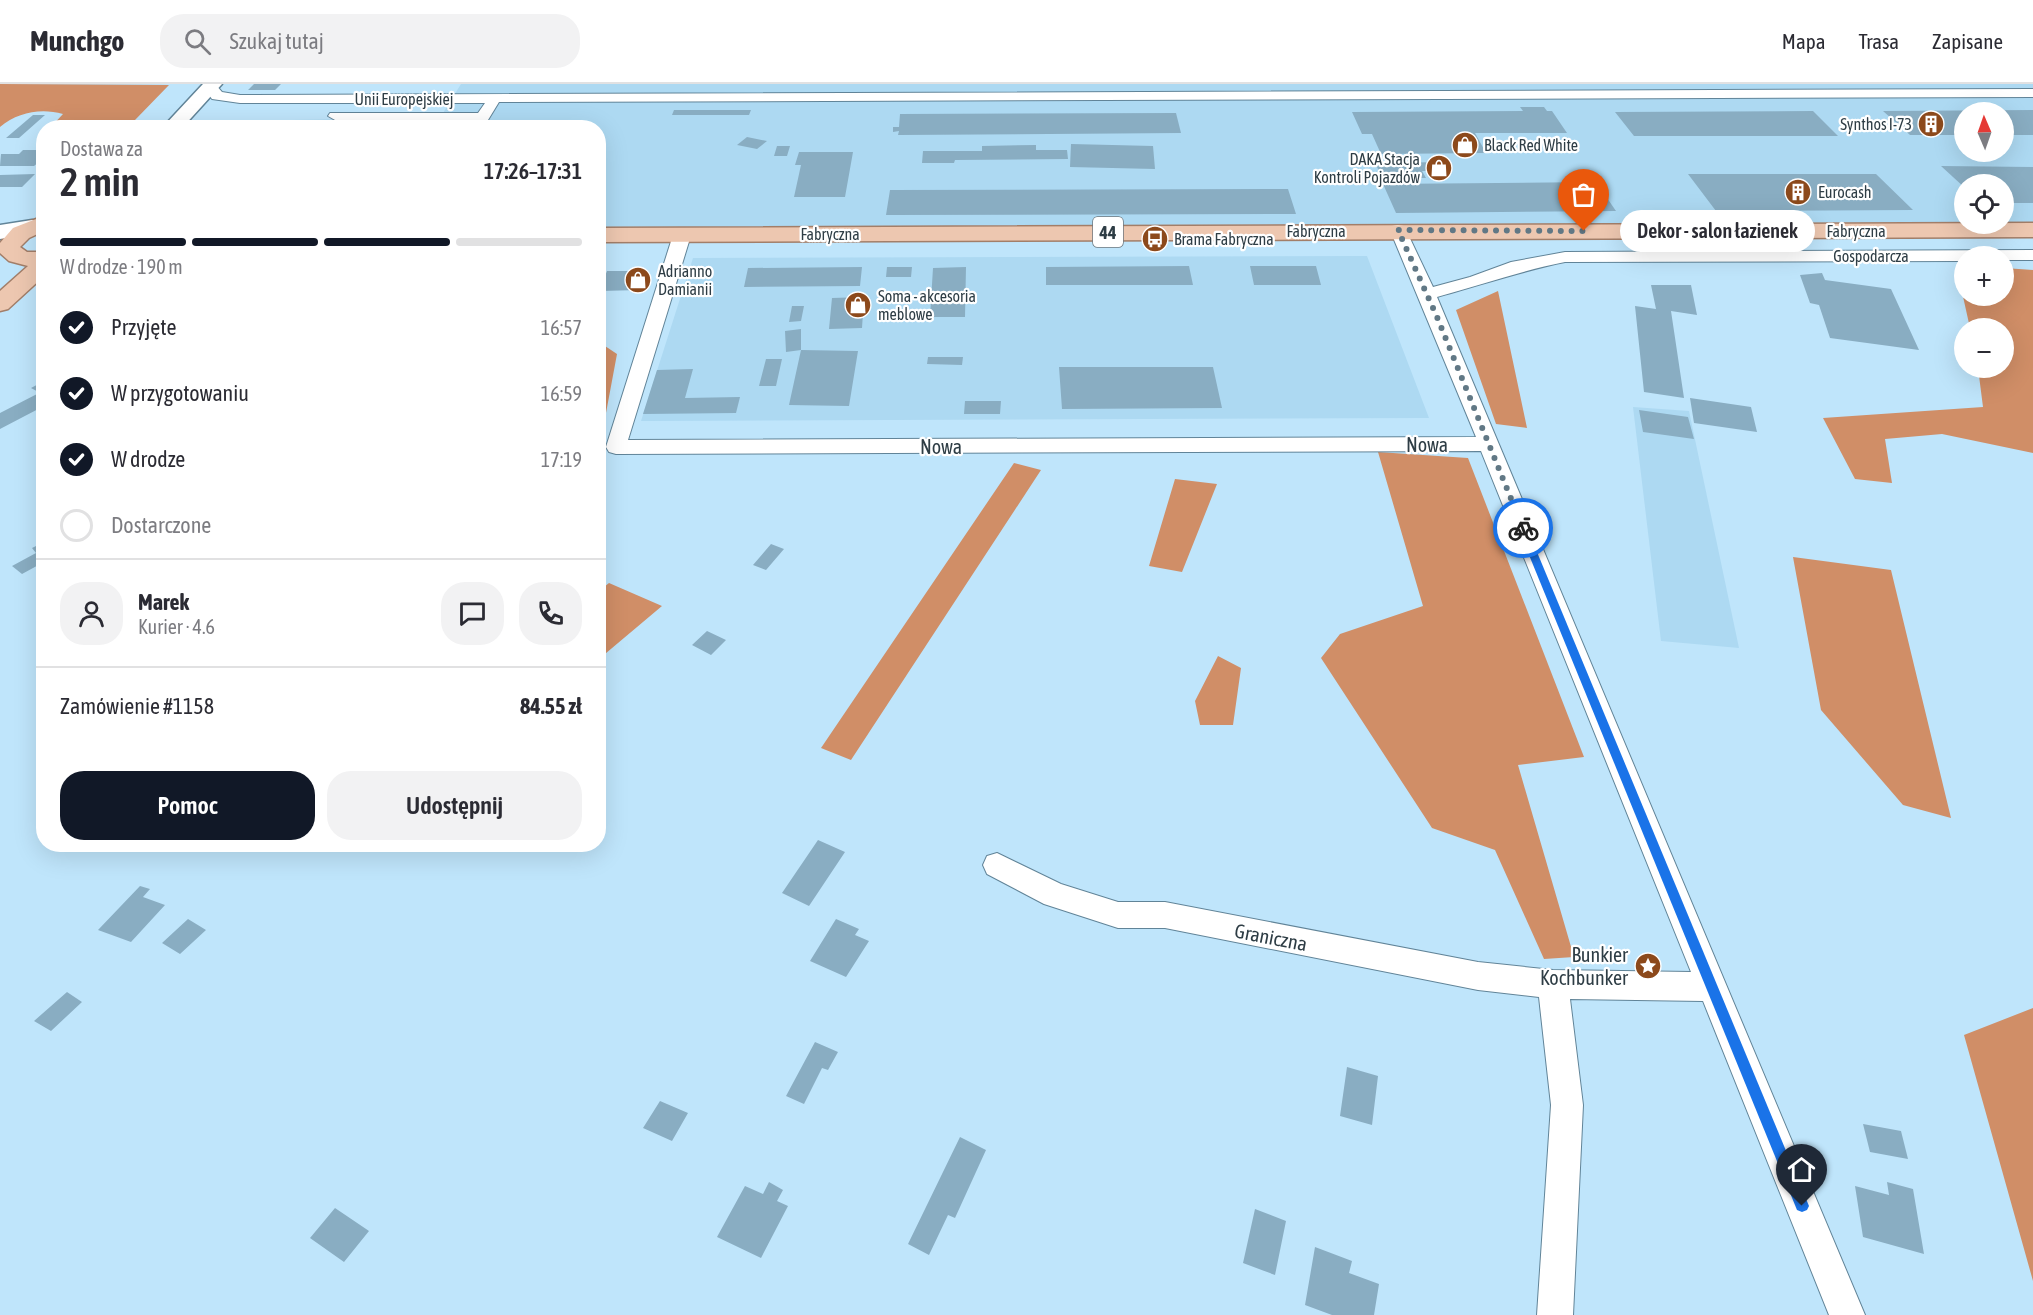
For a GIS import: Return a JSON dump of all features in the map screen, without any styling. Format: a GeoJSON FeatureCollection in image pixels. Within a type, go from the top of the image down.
{"type":"FeatureCollection","features":[{"type":"Feature","properties":{"kind":"main road"},"geometry":{"type":"LineString","coordinates":[[178,120],[205,85]]}},
{"type":"Feature","properties":{"kind":"main road"},"geometry":{"type":"LineString","coordinates":[[162,120],[205,85]]}},
{"type":"Feature","properties":{"kind":"main road"},"geometry":{"type":"LineString","coordinates":[[20,250],[13,239],[36,226]]}},
{"type":"Feature","properties":{"kind":"main road","name":"Fabryczna"},"geometry":{"type":"LineString","coordinates":[[606,235],[1398,230],[2033,230]]}},
{"type":"Feature","properties":{"kind":"main road"},"geometry":{"type":"LineString","coordinates":[[0,286],[20,250]]}},
{"type":"Feature","properties":{"kind":"main road"},"geometry":{"type":"LineString","coordinates":[[0,304],[20,250]]}},
{"type":"Feature","properties":{"kind":"street","name":"Unii Europejskiej"},"geometry":{"type":"LineString","coordinates":[[205,85],[218,96],[240,99],[2033,93]]}},
{"type":"Feature","properties":{"kind":"street","name":"Unii Europejskiej"},"geometry":{"type":"LineString","coordinates":[[323,116],[483,117],[495,98]]}},
{"type":"Feature","properties":{"kind":"street","name":"Unii Europejskiej"},"geometry":{"type":"LineString","coordinates":[[186,112],[208,104],[240,99]]}},
{"type":"Feature","properties":{"kind":"street"},"geometry":{"type":"LineString","coordinates":[[289,116],[304,99]]}},
{"type":"Feature","properties":{"kind":"street"},"geometry":{"type":"LineString","coordinates":[[1398,230],[1427,294],[1847,1315]]}},
{"type":"Feature","properties":{"kind":"street","name":"Nowa"},"geometry":{"type":"LineString","coordinates":[[682,235],[616,447],[1488,444]]}},
{"type":"Feature","properties":{"kind":"street","name":"Gospodarcza"},"geometry":{"type":"LineString","coordinates":[[1427,294],[1454,288],[1517,266],[1565,257],[2033,255]]}},
{"type":"Feature","properties":{"kind":"street","name":"Graniczna"},"geometry":{"type":"LineString","coordinates":[[997,865],[1054,895],[1118,915],[1165,915],[1478,976],[1553,984],[1712,987]]}},
{"type":"Feature","properties":{"kind":"street"},"geometry":{"type":"LineString","coordinates":[[1553,984],[1567,1105],[1555,1315]]}},
{"type":"Feature","properties":{"kind":"shaded area"},"geometry":{"type":"Polygon","coordinates":[[[0,84],[169,85],[135,120],[57,120],[63,114],[46,111],[22,115],[0,127],[0,84]]]}},
{"type":"Feature","properties":{"kind":"shaded area"},"geometry":{"type":"Polygon","coordinates":[[[461,84],[2033,84],[2033,222],[2014,222],[2014,174],[1954,174],[1954,222],[606,227],[606,120],[292,120],[440,118],[461,84]]]}},
{"type":"Feature","properties":{"kind":"shaded area"},"geometry":{"type":"Polygon","coordinates":[[[1367,256],[1429,418],[641,421],[693,258],[1367,256]]]}},
{"type":"Feature","properties":{"kind":"shaded area"},"geometry":{"type":"Polygon","coordinates":[[[2014,269],[2033,270],[2033,453],[1942,434],[1885,439],[1892,483],[1855,479],[1823,418],[1983,407],[1979,378],[2014,378],[2014,318],[1968,318],[1965,306],[2014,306],[2014,269]]]}},
{"type":"Feature","properties":{"kind":"shaded area"},"geometry":{"type":"Polygon","coordinates":[[[1498,291],[1527,428],[1496,424],[1456,310],[1498,291]]]}},
{"type":"Feature","properties":{"kind":"shaded area"},"geometry":{"type":"Polygon","coordinates":[[[606,347],[617,354],[606,413],[606,347]]]}},
{"type":"Feature","properties":{"kind":"shaded area"},"geometry":{"type":"Polygon","coordinates":[[[1633,407],[1689,411],[1739,648],[1661,641],[1633,407]]]}},
{"type":"Feature","properties":{"kind":"shaded area"},"geometry":{"type":"Polygon","coordinates":[[[1378,452],[1468,458],[1584,757],[1518,765],[1574,957],[1544,959],[1495,850],[1432,828],[1321,658],[1340,634],[1423,606],[1378,452]]]}},
{"type":"Feature","properties":{"kind":"shaded area"},"geometry":{"type":"Polygon","coordinates":[[[1014,463],[1041,470],[851,760],[821,748],[1014,463]]]}},
{"type":"Feature","properties":{"kind":"shaded area"},"geometry":{"type":"Polygon","coordinates":[[[1175,479],[1217,484],[1182,572],[1149,566],[1175,479]]]}},
{"type":"Feature","properties":{"kind":"shaded area"},"geometry":{"type":"Polygon","coordinates":[[[1793,557],[1891,570],[1951,818],[1903,805],[1821,710],[1793,557]]]}},
{"type":"Feature","properties":{"kind":"shaded area"},"geometry":{"type":"Polygon","coordinates":[[[609,583],[662,606],[606,653],[606,585],[609,583]]]}},
{"type":"Feature","properties":{"kind":"shaded area"},"geometry":{"type":"Polygon","coordinates":[[[1218,656],[1241,668],[1233,725],[1200,725],[1195,701],[1218,656]]]}},
{"type":"Feature","properties":{"kind":"shaded area"},"geometry":{"type":"Polygon","coordinates":[[[2033,1008],[2033,1281],[1964,1035],[2033,1008]]]}},
{"type":"Feature","properties":{"kind":"building"},"geometry":{"type":"Polygon","coordinates":[[[254,84],[281,84],[275,90],[248,90],[254,84]]]}},
{"type":"Feature","properties":{"kind":"building"},"geometry":{"type":"Polygon","coordinates":[[[1520,107],[1544,107],[1547,111],[1552,111],[1567,133],[1475,133],[1486,153],[1381,154],[1372,134],[1362,134],[1352,112],[1523,111],[1520,107]]]}},
{"type":"Feature","properties":{"kind":"building"},"geometry":{"type":"Polygon","coordinates":[[[674,110],[751,110],[749,115],[672,115],[674,110]]]}},
{"type":"Feature","properties":{"kind":"building","name":"Synthos I-73"},"geometry":{"type":"Polygon","coordinates":[[[2014,110],[2033,110],[2033,135],[2014,135],[2014,110]]]}},
{"type":"Feature","properties":{"kind":"building"},"geometry":{"type":"Polygon","coordinates":[[[1813,111],[1838,136],[1634,136],[1615,112],[1813,111]]]}},
{"type":"Feature","properties":{"kind":"building","name":"Synthos I-73"},"geometry":{"type":"Polygon","coordinates":[[[1883,111],[1954,111],[1954,135],[1910,135],[1883,111]]]}},
{"type":"Feature","properties":{"kind":"building"},"geometry":{"type":"Polygon","coordinates":[[[1176,113],[1181,133],[898,135],[899,131],[893,132],[893,127],[899,127],[900,114],[1176,113]]]}},
{"type":"Feature","properties":{"kind":"building"},"geometry":{"type":"Polygon","coordinates":[[[33,115],[45,115],[36,120],[36,123],[19,138],[6,138],[33,115]]]}},
{"type":"Feature","properties":{"kind":"building"},"geometry":{"type":"Polygon","coordinates":[[[747,137],[767,141],[757,149],[737,145],[747,137]]]}},
{"type":"Feature","properties":{"kind":"building"},"geometry":{"type":"Polygon","coordinates":[[[1071,144],[1153,146],[1155,169],[1070,167],[1071,144]]]}},
{"type":"Feature","properties":{"kind":"building"},"geometry":{"type":"Polygon","coordinates":[[[1036,145],[1036,150],[1067,150],[1068,159],[955,160],[954,163],[922,163],[923,151],[982,151],[982,146],[1036,145]]]}},
{"type":"Feature","properties":{"kind":"building"},"geometry":{"type":"Polygon","coordinates":[[[777,146],[790,146],[787,156],[774,156],[777,146]]]}},
{"type":"Feature","properties":{"kind":"building"},"geometry":{"type":"Polygon","coordinates":[[[23,150],[36,150],[36,164],[0,166],[1,154],[19,154],[23,150]]]}},
{"type":"Feature","properties":{"kind":"building"},"geometry":{"type":"Polygon","coordinates":[[[799,152],[853,152],[845,197],[794,197],[801,165],[795,165],[799,152]]]}},
{"type":"Feature","properties":{"kind":"building"},"geometry":{"type":"Polygon","coordinates":[[[1447,162],[1451,171],[1422,171],[1426,178],[1413,178],[1415,183],[1385,183],[1375,163],[1447,162]]]}},
{"type":"Feature","properties":{"kind":"building"},"geometry":{"type":"Polygon","coordinates":[[[1941,166],[2033,167],[2033,203],[2014,203],[2014,174],[1954,174],[1954,178],[1941,166]]]}},
{"type":"Feature","properties":{"kind":"building"},"geometry":{"type":"Polygon","coordinates":[[[35,174],[22,187],[0,187],[0,175],[35,174]]]}},
{"type":"Feature","properties":{"kind":"building","name":"Eurocash"},"geometry":{"type":"Polygon","coordinates":[[[1688,174],[1876,174],[1913,210],[1716,211],[1688,174]]]}},
{"type":"Feature","properties":{"kind":"building"},"geometry":{"type":"Polygon","coordinates":[[[1596,182],[1616,211],[1396,213],[1383,184],[1596,182]]]}},
{"type":"Feature","properties":{"kind":"building"},"geometry":{"type":"Polygon","coordinates":[[[1288,189],[1296,214],[886,215],[890,190],[1288,189]]]}},
{"type":"Feature","properties":{"kind":"building"},"geometry":{"type":"Polygon","coordinates":[[[1189,266],[1193,285],[1046,285],[1046,267],[1189,266]]]}},
{"type":"Feature","properties":{"kind":"building"},"geometry":{"type":"Polygon","coordinates":[[[1250,266],[1316,266],[1321,285],[1254,285],[1250,266]]]}},
{"type":"Feature","properties":{"kind":"building"},"geometry":{"type":"Polygon","coordinates":[[[862,267],[860,286],[744,287],[748,268],[862,267]]]}},
{"type":"Feature","properties":{"kind":"building"},"geometry":{"type":"Polygon","coordinates":[[[887,267],[912,267],[911,277],[886,277],[887,267]]]}},
{"type":"Feature","properties":{"kind":"building"},"geometry":{"type":"Polygon","coordinates":[[[966,267],[965,317],[930,317],[933,268],[966,267]]]}},
{"type":"Feature","properties":{"kind":"building"},"geometry":{"type":"Polygon","coordinates":[[[607,271],[647,271],[640,290],[606,291],[607,271]]]}},
{"type":"Feature","properties":{"kind":"building"},"geometry":{"type":"Polygon","coordinates":[[[1822,273],[1825,280],[1891,289],[1919,350],[1830,338],[1819,305],[1810,303],[1800,275],[1822,273]]]}},
{"type":"Feature","properties":{"kind":"building"},"geometry":{"type":"Polygon","coordinates":[[[1651,285],[1691,285],[1697,315],[1671,311],[1684,398],[1644,392],[1635,306],[1656,309],[1651,285]]]}},
{"type":"Feature","properties":{"kind":"building"},"geometry":{"type":"Polygon","coordinates":[[[864,297],[862,328],[829,329],[832,298],[864,297]]]}},
{"type":"Feature","properties":{"kind":"building"},"geometry":{"type":"Polygon","coordinates":[[[792,306],[804,306],[801,321],[789,322],[792,306]]]}},
{"type":"Feature","properties":{"kind":"building"},"geometry":{"type":"Polygon","coordinates":[[[801,329],[801,350],[786,352],[785,331],[801,329]]]}},
{"type":"Feature","properties":{"kind":"building"},"geometry":{"type":"Polygon","coordinates":[[[801,350],[858,351],[849,406],[789,405],[801,350]]]}},
{"type":"Feature","properties":{"kind":"building"},"geometry":{"type":"Polygon","coordinates":[[[928,357],[963,357],[962,365],[927,364],[928,357]]]}},
{"type":"Feature","properties":{"kind":"building"},"geometry":{"type":"Polygon","coordinates":[[[766,359],[782,359],[776,386],[759,386],[766,359]]]}},
{"type":"Feature","properties":{"kind":"building"},"geometry":{"type":"Polygon","coordinates":[[[1059,367],[1213,367],[1222,408],[1062,409],[1059,367]]]}},
{"type":"Feature","properties":{"kind":"building"},"geometry":{"type":"Polygon","coordinates":[[[693,369],[685,398],[740,397],[736,413],[643,414],[657,370],[693,369]]]}},
{"type":"Feature","properties":{"kind":"building"},"geometry":{"type":"Polygon","coordinates":[[[36,395],[36,410],[0,429],[0,413],[36,395]]]}},
{"type":"Feature","properties":{"kind":"building"},"geometry":{"type":"Polygon","coordinates":[[[1690,398],[1751,407],[1757,432],[1694,423],[1690,398]]]}},
{"type":"Feature","properties":{"kind":"building"},"geometry":{"type":"Polygon","coordinates":[[[965,401],[1001,401],[1000,414],[964,414],[965,401]]]}},
{"type":"Feature","properties":{"kind":"building"},"geometry":{"type":"Polygon","coordinates":[[[1639,410],[1688,417],[1694,439],[1643,432],[1639,410]]]}},
{"type":"Feature","properties":{"kind":"building"},"geometry":{"type":"Polygon","coordinates":[[[771,544],[784,549],[766,570],[753,565],[771,544]]]}},
{"type":"Feature","properties":{"kind":"building"},"geometry":{"type":"Polygon","coordinates":[[[36,553],[36,566],[22,574],[12,566],[36,553]]]}},
{"type":"Feature","properties":{"kind":"building"},"geometry":{"type":"Polygon","coordinates":[[[707,631],[726,640],[711,655],[692,645],[707,631]]]}},
{"type":"Feature","properties":{"kind":"building"},"geometry":{"type":"Polygon","coordinates":[[[818,840],[845,852],[809,906],[782,893],[818,840]]]}},
{"type":"Feature","properties":{"kind":"building"},"geometry":{"type":"Polygon","coordinates":[[[140,886],[150,889],[143,897],[165,905],[131,942],[98,930],[140,886]]]}},
{"type":"Feature","properties":{"kind":"building"},"geometry":{"type":"Polygon","coordinates":[[[188,919],[206,930],[180,954],[162,943],[188,919]]]}},
{"type":"Feature","properties":{"kind":"building"},"geometry":{"type":"Polygon","coordinates":[[[836,919],[859,929],[855,935],[869,941],[846,977],[810,961],[836,919]]]}},
{"type":"Feature","properties":{"kind":"building"},"geometry":{"type":"Polygon","coordinates":[[[67,992],[82,1002],[51,1031],[34,1021],[67,992]]]}},
{"type":"Feature","properties":{"kind":"building"},"geometry":{"type":"Polygon","coordinates":[[[815,1042],[838,1052],[828,1070],[822,1068],[804,1104],[786,1096],[815,1042]]]}},
{"type":"Feature","properties":{"kind":"building"},"geometry":{"type":"Polygon","coordinates":[[[1347,1067],[1378,1076],[1372,1125],[1340,1116],[1347,1067]]]}},
{"type":"Feature","properties":{"kind":"building"},"geometry":{"type":"Polygon","coordinates":[[[660,1101],[688,1113],[672,1141],[643,1128],[660,1101]]]}},
{"type":"Feature","properties":{"kind":"building"},"geometry":{"type":"Polygon","coordinates":[[[1863,1124],[1901,1131],[1908,1159],[1870,1152],[1863,1124]]]}},
{"type":"Feature","properties":{"kind":"building"},"geometry":{"type":"Polygon","coordinates":[[[960,1137],[986,1150],[955,1218],[948,1215],[929,1255],[908,1244],[960,1137]]]}},
{"type":"Feature","properties":{"kind":"building"},"geometry":{"type":"Polygon","coordinates":[[[769,1182],[783,1190],[777,1201],[788,1206],[761,1258],[717,1237],[745,1186],[763,1194],[769,1182]]]}},
{"type":"Feature","properties":{"kind":"building"},"geometry":{"type":"Polygon","coordinates":[[[1887,1182],[1913,1189],[1924,1254],[1863,1237],[1855,1186],[1889,1195],[1887,1182]]]}},
{"type":"Feature","properties":{"kind":"building"},"geometry":{"type":"Polygon","coordinates":[[[335,1208],[369,1231],[344,1262],[310,1238],[335,1208]]]}},
{"type":"Feature","properties":{"kind":"building"},"geometry":{"type":"Polygon","coordinates":[[[1255,1209],[1286,1221],[1275,1275],[1243,1263],[1255,1209]]]}},
{"type":"Feature","properties":{"kind":"building"},"geometry":{"type":"Polygon","coordinates":[[[1315,1247],[1352,1261],[1349,1273],[1379,1284],[1374,1315],[1332,1315],[1305,1305],[1315,1247]]]}},
{"type":"Feature","properties":{"kind":"way so far"},"geometry":{"type":"LineString","coordinates":[[1523,528],[1437,317],[1398,230],[1584,231]]}},
{"type":"Feature","properties":{"kind":"place","name":"Synthos I-73"},"geometry":{"type":"Point","coordinates":[1931,124]}},
{"type":"Feature","properties":{"kind":"place","name":"Black Red White"},"geometry":{"type":"Point","coordinates":[1465,145]}},
{"type":"Feature","properties":{"kind":"place","name":"DAKA Stacja Kontroli Pojazdów"},"geometry":{"type":"Point","coordinates":[1439,168]}},
{"type":"Feature","properties":{"kind":"place","name":"Eurocash"},"geometry":{"type":"Point","coordinates":[1798,192]}},
{"type":"Feature","properties":{"kind":"place","name":"Dekor - salon łazienek"},"geometry":{"type":"Point","coordinates":[1584,231]}},
{"type":"Feature","properties":{"kind":"place","name":"Brama Fabryczna"},"geometry":{"type":"Point","coordinates":[1155,239]}},
{"type":"Feature","properties":{"kind":"place","name":"Adrianno Damianii"},"geometry":{"type":"Point","coordinates":[638,280]}},
{"type":"Feature","properties":{"kind":"place","name":"Soma - akcesoria meblowe"},"geometry":{"type":"Point","coordinates":[858,305]}},
{"type":"Feature","properties":{"kind":"place","name":"Bunkier Kochbunker"},"geometry":{"type":"Point","coordinates":[1648,966]}},
{"type":"Feature","properties":{"kind":"route"},"geometry":{"type":"LineString","coordinates":[[1523,528],[1802,1206]]}}]}
